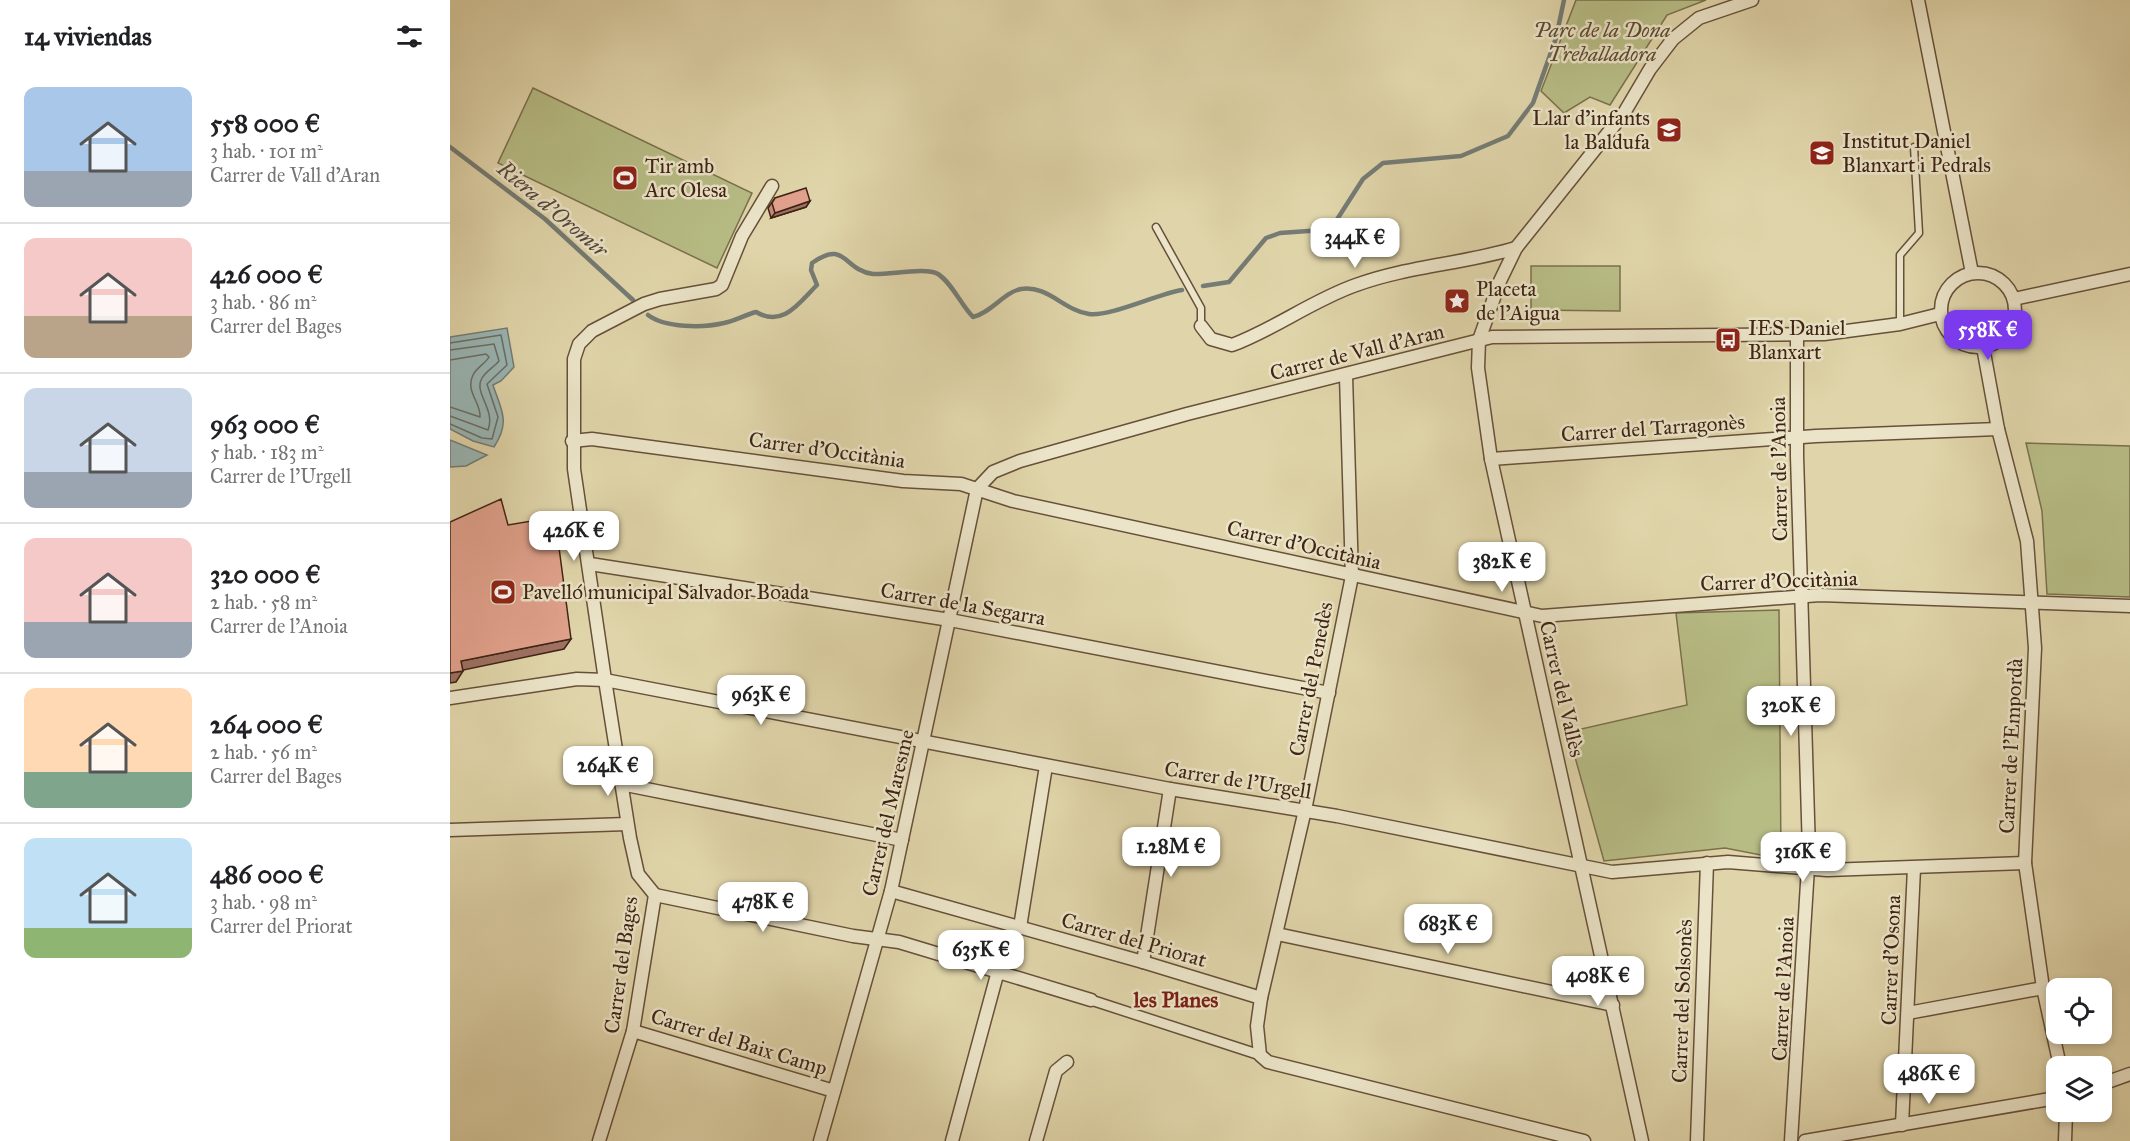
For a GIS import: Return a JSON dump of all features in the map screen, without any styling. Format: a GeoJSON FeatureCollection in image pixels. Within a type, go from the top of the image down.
{"type":"FeatureCollection","features":[{"type":"Feature","properties":{"kind":"street","name":"Carrer del Vallès"},"geometry":{"type":"LineString","coordinates":[[1642,1141],[1491,459],[1478,368],[1479,340],[1500,282],[1516,248],[1624,113],[1662,52],[1698,18],[1752,0]]}},
{"type":"Feature","properties":{"kind":"street"},"geometry":{"type":"LineString","coordinates":[[1917,0],[1972,273]]}},
{"type":"Feature","properties":{"kind":"street","name":"Carrer del Bages"},"geometry":{"type":"LineString","coordinates":[[599,1141],[633,1031],[655,895],[638,874],[627,824],[572,441],[573,367],[579,344],[592,331],[651,301],[709,290],[722,285],[742,236],[772,186]]}},
{"type":"Feature","properties":{"kind":"street"},"geometry":{"type":"LineString","coordinates":[[1201,326],[1211,339],[1232,345],[1356,285],[1404,271],[1475,260],[1516,248]]}},
{"type":"Feature","properties":{"kind":"street"},"geometry":{"type":"LineString","coordinates":[[1972,273],[1995,276],[2003,282],[2014,299],[2015,310],[2011,327],[1996,343],[1983,347],[1971,347],[1955,340],[1944,326],[1941,314],[1946,289],[1962,276],[1972,273]]}},
{"type":"Feature","properties":{"kind":"street"},"geometry":{"type":"LineString","coordinates":[[2014,299],[2130,274]]}},
{"type":"Feature","properties":{"kind":"street","name":"Carrer de Vall d'Aran"},"geometry":{"type":"LineString","coordinates":[[978,489],[993,472],[1020,461],[1186,414],[1346,376],[1479,340],[1503,336],[1797,335],[1900,324],[1941,314]]}},
{"type":"Feature","properties":{"kind":"street","name":"Carrer de l'Anoia"},"geometry":{"type":"LineString","coordinates":[[1791,1141],[1809,868],[1797,438],[1797,335]]}},
{"type":"Feature","properties":{"kind":"street","name":"Carrer de l'Empordà"},"geometry":{"type":"LineString","coordinates":[[1983,347],[1998,429],[2027,541],[2035,648],[2025,863],[2043,988],[2058,1056]]}},
{"type":"Feature","properties":{"kind":"street","name":"Carrer del Penedès"},"geometry":{"type":"LineString","coordinates":[[1260,1055],[1257,1026],[1262,998],[1305,810],[1352,576],[1346,376]]}},
{"type":"Feature","properties":{"kind":"street","name":"Carrer del Tarragonès"},"geometry":{"type":"LineString","coordinates":[[1491,459],[1797,438],[1998,429]]}},
{"type":"Feature","properties":{"kind":"street","name":"Carrer d'Occitània"},"geometry":{"type":"LineString","coordinates":[[572,441],[592,439],[903,480],[961,484],[1013,501],[1525,613],[1555,615],[1801,595],[2130,606]]}},
{"type":"Feature","properties":{"kind":"street","name":"Carrer del Maresme"},"geometry":{"type":"LineString","coordinates":[[820,1141],[891,891],[978,489]]}},
{"type":"Feature","properties":{"kind":"street","name":"Carrer de la Segarra"},"geometry":{"type":"LineString","coordinates":[[590,564],[950,620],[1329,693]]}},
{"type":"Feature","properties":{"kind":"street","name":"Carrer de l'Urgell"},"geometry":{"type":"LineString","coordinates":[[450,698],[577,679],[605,680],[1046,766],[1170,789],[1305,810],[1612,872],[1728,862],[1809,868],[1914,868],[2025,863]]}},
{"type":"Feature","properties":{"kind":"street"},"geometry":{"type":"LineString","coordinates":[[1020,927],[1046,766]]}},
{"type":"Feature","properties":{"kind":"street"},"geometry":{"type":"LineString","coordinates":[[621,784],[902,840]]}},
{"type":"Feature","properties":{"kind":"street"},"geometry":{"type":"LineString","coordinates":[[1143,962],[1170,789]]}},
{"type":"Feature","properties":{"kind":"street"},"geometry":{"type":"LineString","coordinates":[[450,830],[627,824]]}},
{"type":"Feature","properties":{"kind":"street","name":"Carrer del Solsonès"},"geometry":{"type":"LineString","coordinates":[[1696,1141],[1707,863]]}},
{"type":"Feature","properties":{"kind":"street","name":"Carrer d'Osona"},"geometry":{"type":"LineString","coordinates":[[1902,1125],[1914,868]]}},
{"type":"Feature","properties":{"kind":"street","name":"Carrer del Priorat"},"geometry":{"type":"LineString","coordinates":[[891,891],[1262,998]]}},
{"type":"Feature","properties":{"kind":"street"},"geometry":{"type":"LineString","coordinates":[[655,895],[899,942],[998,971],[1260,1055],[1268,1062],[1584,1141]]}},
{"type":"Feature","properties":{"kind":"street"},"geometry":{"type":"LineString","coordinates":[[1277,934],[1613,1005]]}},
{"type":"Feature","properties":{"kind":"street"},"geometry":{"type":"LineString","coordinates":[[952,1141],[998,971]]}},
{"type":"Feature","properties":{"kind":"street"},"geometry":{"type":"LineString","coordinates":[[1908,1013],[2043,988]]}},
{"type":"Feature","properties":{"kind":"street","name":"Carrer del Baix Camp"},"geometry":{"type":"LineString","coordinates":[[633,1031],[834,1091]]}},
{"type":"Feature","properties":{"kind":"street"},"geometry":{"type":"LineString","coordinates":[[1036,1141],[1056,1071],[1066,1062]]}},
{"type":"Feature","properties":{"kind":"street"},"geometry":{"type":"LineString","coordinates":[[2112,1080],[2130,1074]]}},
{"type":"Feature","properties":{"kind":"street"},"geometry":{"type":"LineString","coordinates":[[1806,1141],[2046,1100]]}},
{"type":"Feature","properties":{"kind":"street"},"geometry":{"type":"LineString","coordinates":[[2065,1141],[2066,1122]]}},
{"type":"Feature","properties":{"kind":"lane"},"geometry":{"type":"LineString","coordinates":[[1900,324],[1900,255],[1919,233],[1914,147]]}},
{"type":"Feature","properties":{"kind":"lane"},"geometry":{"type":"LineString","coordinates":[[1156,227],[1201,308],[1201,326]]}},
{"type":"Feature","properties":{"kind":"green space","name":"Parc de la Dona Treballadora"},"geometry":{"type":"Polygon","coordinates":[[[1576,0],[1706,0],[1667,15],[1610,105],[1590,97],[1564,113],[1541,91],[1576,0]]]}},
{"type":"Feature","properties":{"kind":"green space","name":"Tir amb Arc Olesa"},"geometry":{"type":"Polygon","coordinates":[[[533,88],[752,193],[717,268],[498,163],[533,88]]]}},
{"type":"Feature","properties":{"kind":"green space"},"geometry":{"type":"Polygon","coordinates":[[[1531,266],[1620,266],[1620,311],[1531,310],[1531,266]]]}},
{"type":"Feature","properties":{"kind":"green space"},"geometry":{"type":"Polygon","coordinates":[[[2026,443],[2130,446],[2130,597],[2047,594],[2042,511],[2026,443]]]}},
{"type":"Feature","properties":{"kind":"green space"},"geometry":{"type":"Polygon","coordinates":[[[1779,610],[1781,859],[1725,848],[1604,861],[1568,732],[1687,705],[1676,613],[1779,610]]]}},
{"type":"Feature","properties":{"kind":"water"},"geometry":{"type":"Polygon","coordinates":[[[507,328],[514,367],[501,381],[493,385],[503,416],[502,430],[494,447],[473,441],[450,429],[450,337],[507,328]]]}},
{"type":"Feature","properties":{"kind":"water"},"geometry":{"type":"Polygon","coordinates":[[[450,440],[487,455],[466,466],[450,467],[450,440]]]}},
{"type":"Feature","properties":{"kind":"building"},"geometry":{"type":"Polygon","coordinates":[[[806,188],[810,201],[775,213],[772,203],[775,198],[806,188]]]}},
{"type":"Feature","properties":{"kind":"building","name":"Pavelló municipal Salvador Boada"},"geometry":{"type":"Polygon","coordinates":[[[501,499],[508,525],[555,517],[571,639],[461,661],[463,671],[450,673],[450,522],[501,499]]]}},
{"type":"Feature","properties":{"kind":"waterway","name":"Riera d'Oromir"},"geometry":{"type":"LineString","coordinates":[[1203,286],[1229,282],[1266,238],[1280,233],[1322,230],[1336,221],[1363,179],[1383,163],[1461,156],[1508,136],[1533,103],[1556,38],[1564,0]]}},
{"type":"Feature","properties":{"kind":"waterway","name":"Riera d'Oromir"},"geometry":{"type":"LineString","coordinates":[[450,147],[545,219],[633,300]]}},
{"type":"Feature","properties":{"kind":"waterway","name":"Riera d'Oromir"},"geometry":{"type":"LineString","coordinates":[[648,315],[674,325],[695,326],[724,323],[756,312],[774,317],[782,315],[797,306],[817,285],[811,270],[812,263],[823,256],[832,254],[873,274],[916,271],[938,274],[948,283],[973,317],[1021,289],[1031,289],[1048,294],[1071,308],[1089,314],[1121,309],[1182,290]]}},
{"type":"Feature","properties":{"kind":"place","name":"Llar d'infants la Baldufa"},"geometry":{"type":"Point","coordinates":[1669,130]}},
{"type":"Feature","properties":{"kind":"place","name":"Institut Daniel Blanxart i Pedrals"},"geometry":{"type":"Point","coordinates":[1822,153]}},
{"type":"Feature","properties":{"kind":"place","name":"Tir amb Arc Olesa"},"geometry":{"type":"Point","coordinates":[625,178]}},
{"type":"Feature","properties":{"kind":"place","name":"Placeta de l'Aigua"},"geometry":{"type":"Point","coordinates":[1457,301]}},
{"type":"Feature","properties":{"kind":"place","name":"IES Daniel Blanxart"},"geometry":{"type":"Point","coordinates":[1728,340]}},
{"type":"Feature","properties":{"kind":"place","name":"Pavelló municipal Salvador Boada"},"geometry":{"type":"Point","coordinates":[503,592]}},
{"type":"Feature","properties":{"kind":"district","name":"les Planes"},"geometry":{"type":"Point","coordinates":[1176,999]}}]}
